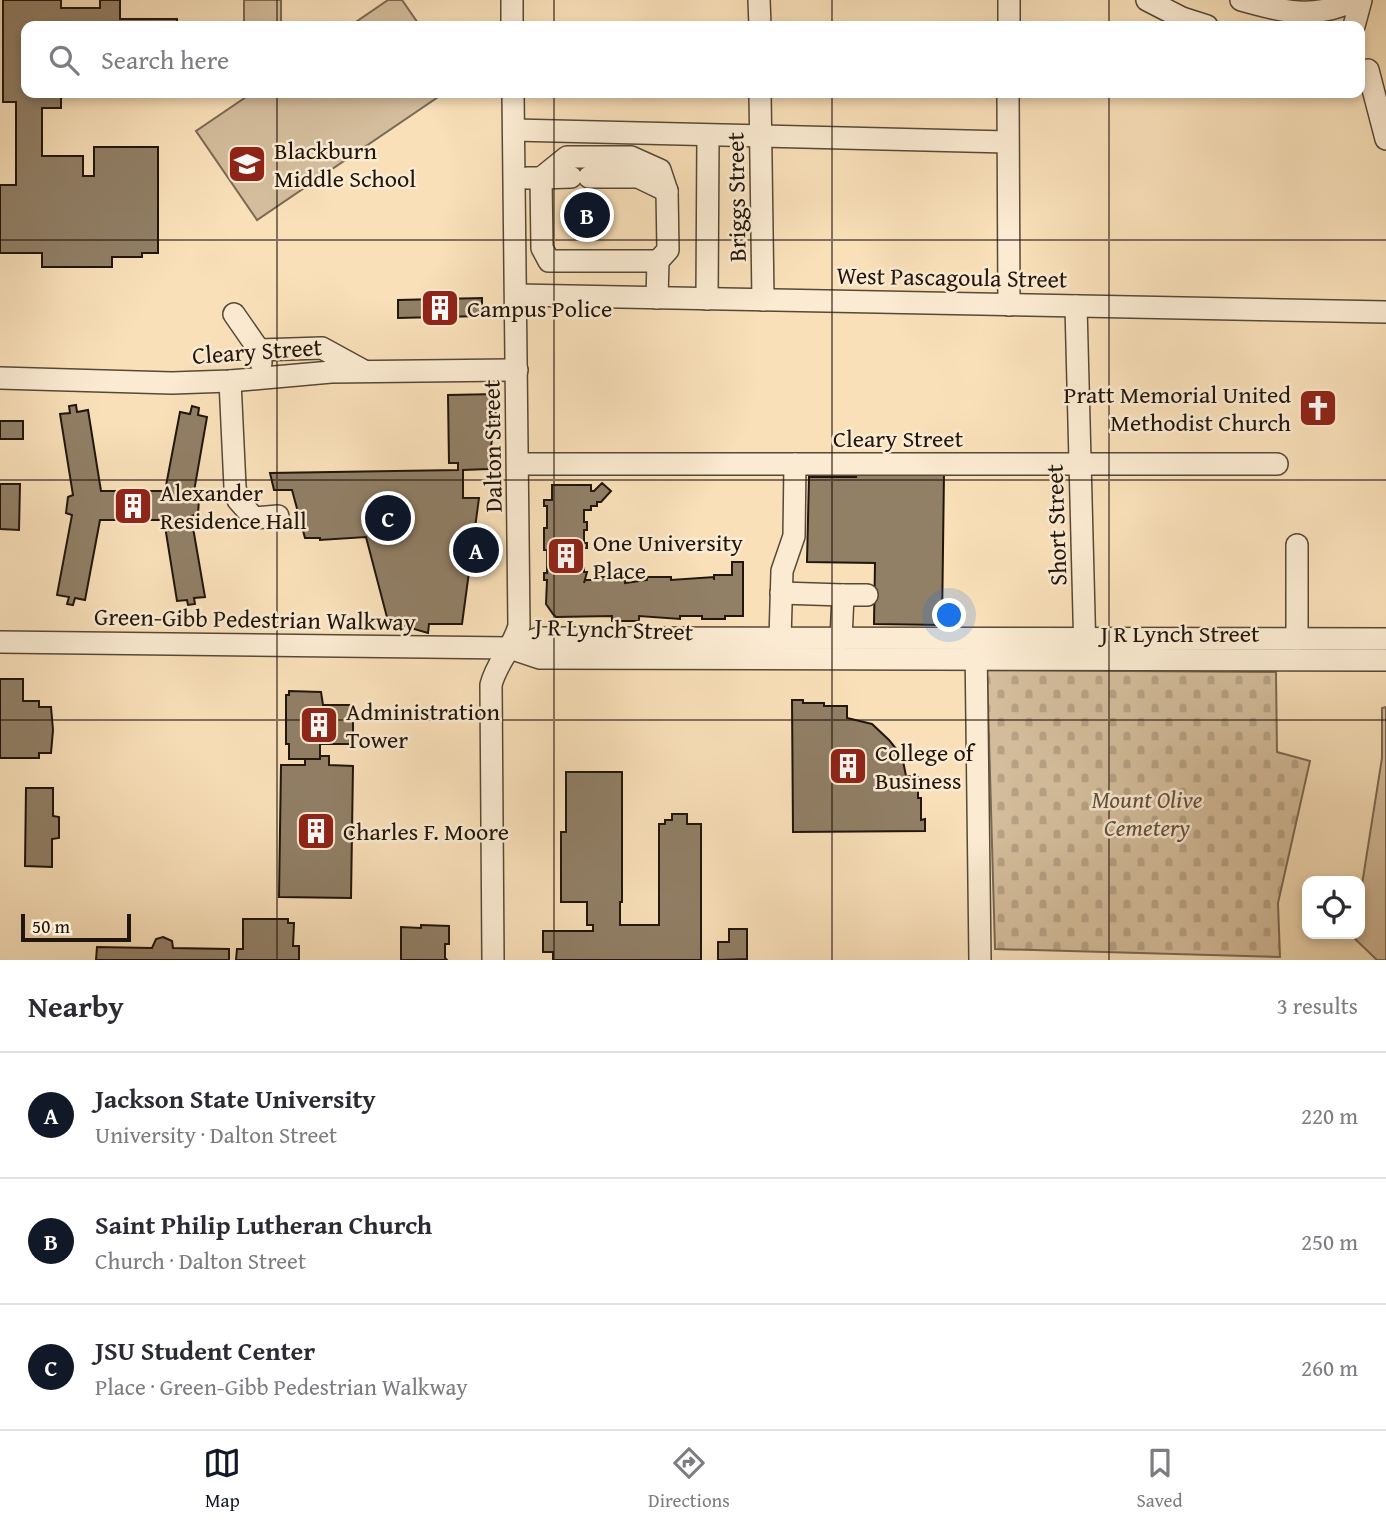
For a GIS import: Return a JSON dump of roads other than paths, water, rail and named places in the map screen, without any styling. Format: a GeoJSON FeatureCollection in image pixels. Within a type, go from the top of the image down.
{"type":"FeatureCollection","features":[{"type":"Feature","properties":{"kind":"street"},"geometry":{"type":"LineString","coordinates":[[512,0],[512,21]]}},
{"type":"Feature","properties":{"kind":"street"},"geometry":{"type":"LineString","coordinates":[[759,0],[760,21]]}},
{"type":"Feature","properties":{"kind":"street"},"geometry":{"type":"LineString","coordinates":[[1009,0],[1009,21]]}},
{"type":"Feature","properties":{"kind":"street"},"geometry":{"type":"LineString","coordinates":[[1147,0],[1191,21]]}},
{"type":"Feature","properties":{"kind":"street"},"geometry":{"type":"LineString","coordinates":[[1241,0],[1300,13],[1329,10],[1355,0]]}},
{"type":"Feature","properties":{"kind":"street"},"geometry":{"type":"LineString","coordinates":[[1355,21],[1361,0]]}},
{"type":"Feature","properties":{"kind":"street"},"geometry":{"type":"LineString","coordinates":[[1367,67],[1386,139]]}},
{"type":"Feature","properties":{"kind":"street","name":"Dalton Street"},"geometry":{"type":"LineString","coordinates":[[493,960],[491,685],[494,671],[510,648],[519,626],[513,98]]}},
{"type":"Feature","properties":{"kind":"street","name":"Briggs Street"},"geometry":{"type":"LineString","coordinates":[[760,98],[763,300]]}},
{"type":"Feature","properties":{"kind":"street"},"geometry":{"type":"LineString","coordinates":[[1008,98],[1009,305]]}},
{"type":"Feature","properties":{"kind":"street"},"geometry":{"type":"LineString","coordinates":[[514,130],[1007,142]]}},
{"type":"Feature","properties":{"kind":"street"},"geometry":{"type":"LineString","coordinates":[[707,299],[708,136]]}},
{"type":"Feature","properties":{"kind":"street"},"geometry":{"type":"LineString","coordinates":[[541,178],[567,157],[631,157],[660,170],[667,191],[668,250],[658,261],[657,298]]}},
{"type":"Feature","properties":{"kind":"street"},"geometry":{"type":"LineString","coordinates":[[514,178],[638,177],[667,191]]}},
{"type":"Feature","properties":{"kind":"street"},"geometry":{"type":"LineString","coordinates":[[541,178],[542,248],[549,261],[658,261]]}},
{"type":"Feature","properties":{"kind":"street"},"geometry":{"type":"LineString","coordinates":[[516,248],[542,248]]}},
{"type":"Feature","properties":{"kind":"street","name":"West Pascagoula Street"},"geometry":{"type":"LineString","coordinates":[[517,295],[1386,312]]}},
{"type":"Feature","properties":{"kind":"street","name":"Short Street"},"geometry":{"type":"LineString","coordinates":[[1076,306],[1085,649]]}},
{"type":"Feature","properties":{"kind":"street"},"geometry":{"type":"LineString","coordinates":[[234,314],[259,350],[264,377]]}},
{"type":"Feature","properties":{"kind":"street"},"geometry":{"type":"LineString","coordinates":[[259,350],[321,348],[365,372]]}},
{"type":"Feature","properties":{"kind":"street","name":"Cleary Street"},"geometry":{"type":"LineString","coordinates":[[0,378],[158,383],[230,381],[331,372],[517,370]]}},
{"type":"Feature","properties":{"kind":"street"},"geometry":{"type":"LineString","coordinates":[[230,381],[238,500],[254,518],[278,516]]}},
{"type":"Feature","properties":{"kind":"street","name":"Cleary Street"},"geometry":{"type":"LineString","coordinates":[[519,464],[1277,464]]}},
{"type":"Feature","properties":{"kind":"street"},"geometry":{"type":"LineString","coordinates":[[780,639],[782,571],[794,536],[795,464]]}},
{"type":"Feature","properties":{"kind":"street"},"geometry":{"type":"LineString","coordinates":[[1297,545],[1297,639]]}},
{"type":"Feature","properties":{"kind":"street"},"geometry":{"type":"LineString","coordinates":[[781,593],[867,595]]}},
{"type":"Feature","properties":{"kind":"street"},"geometry":{"type":"LineString","coordinates":[[841,639],[843,595]]}},
{"type":"Feature","properties":{"kind":"street","name":"J R Lynch Street"},"geometry":{"type":"LineString","coordinates":[[510,648],[540,638],[841,639],[976,649]]}},
{"type":"Feature","properties":{"kind":"street","name":"J R Lynch Street"},"geometry":{"type":"LineString","coordinates":[[1085,649],[1297,639],[1386,639]]}},
{"type":"Feature","properties":{"kind":"street","name":"Green-Gibb Pedestrian Walkway"},"geometry":{"type":"LineString","coordinates":[[0,642],[510,648]]}},
{"type":"Feature","properties":{"kind":"street","name":"J R Lynch Street"},"geometry":{"type":"LineString","coordinates":[[510,648],[540,658],[1085,649],[1386,660]]}},
{"type":"Feature","properties":{"kind":"street"},"geometry":{"type":"LineString","coordinates":[[976,649],[980,960]]}},
{"type":"Feature","properties":{"kind":"place","name":"Blackburn Middle School"},"geometry":{"type":"Point","coordinates":[247,164]}},
{"type":"Feature","properties":{"kind":"place","name":"Saint Philip Lutheran Church"},"geometry":{"type":"Point","coordinates":[587,215]}},
{"type":"Feature","properties":{"kind":"place","name":"Campus Police"},"geometry":{"type":"Point","coordinates":[440,308]}},
{"type":"Feature","properties":{"kind":"place","name":"Pratt Memorial United Methodist Church"},"geometry":{"type":"Point","coordinates":[1318,408]}},
{"type":"Feature","properties":{"kind":"place","name":"Alexander Residence Hall"},"geometry":{"type":"Point","coordinates":[133,506]}},
{"type":"Feature","properties":{"kind":"place","name":"JSU Student Center"},"geometry":{"type":"Point","coordinates":[388,518]}},
{"type":"Feature","properties":{"kind":"place","name":"Jackson State University"},"geometry":{"type":"Point","coordinates":[476,550]}},
{"type":"Feature","properties":{"kind":"place","name":"One University Place"},"geometry":{"type":"Point","coordinates":[566,556]}},
{"type":"Feature","properties":{"kind":"place","name":"Administration Tower"},"geometry":{"type":"Point","coordinates":[319,725]}},
{"type":"Feature","properties":{"kind":"place","name":"College of Business"},"geometry":{"type":"Point","coordinates":[848,766]}},
{"type":"Feature","properties":{"kind":"place","name":"Charles F. Moore"},"geometry":{"type":"Point","coordinates":[316,831]}},
{"type":"Feature","properties":{"kind":"park label","name":"Mount Olive Cemetery"},"geometry":{"type":"Point","coordinates":[1147,813]}}]}
